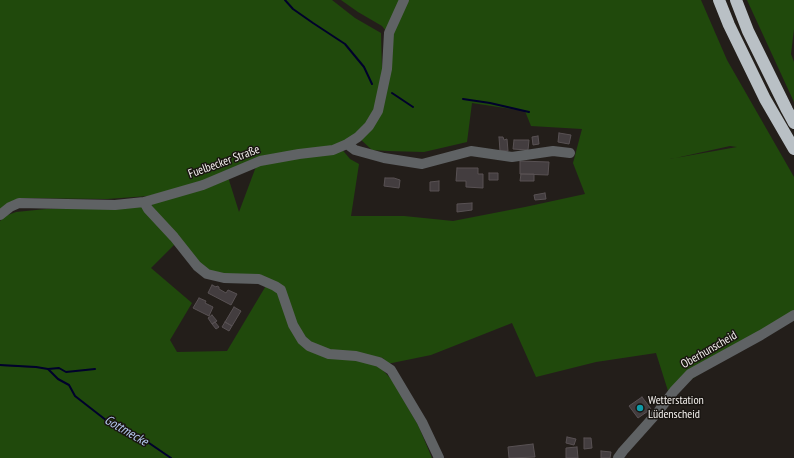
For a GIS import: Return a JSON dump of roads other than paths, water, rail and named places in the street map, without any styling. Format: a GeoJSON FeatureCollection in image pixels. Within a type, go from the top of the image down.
{"type":"FeatureCollection","features":[{"type":"Feature","properties":{"kind":"highway"},"geometry":{"type":"LineString","coordinates":[[719,0],[729,25],[765,99],[794,149]]}},
{"type":"Feature","properties":{"kind":"highway"},"geometry":{"type":"LineString","coordinates":[[736,0],[748,31],[786,110],[794,123]]}},
{"type":"Feature","properties":{"kind":"street","name":"Fuelbecker Straße"},"geometry":{"type":"LineString","coordinates":[[0,215],[10,207],[19,204],[115,205],[144,202],[203,185],[260,161],[333,150],[347,144],[358,137],[369,126],[378,112],[387,69],[389,33],[404,0]]}},
{"type":"Feature","properties":{"kind":"street"},"geometry":{"type":"LineString","coordinates":[[347,144],[355,150],[384,158],[422,164],[471,151],[512,157],[553,151],[570,153]]}},
{"type":"Feature","properties":{"kind":"street"},"geometry":{"type":"LineString","coordinates":[[144,202],[148,209],[174,237],[197,266],[207,274],[224,278],[259,279],[281,290],[292,325],[302,340],[309,346],[329,354],[356,356],[379,362],[391,370],[422,422],[439,458]]}},
{"type":"Feature","properties":{"kind":"street","name":"Oberhunscheid"},"geometry":{"type":"LineString","coordinates":[[618,458],[690,374],[762,335],[794,315]]}},
{"type":"Feature","properties":{"kind":"waterway"},"geometry":{"type":"LineString","coordinates":[[285,0],[293,9],[345,44],[364,67],[372,84]]}},
{"type":"Feature","properties":{"kind":"waterway"},"geometry":{"type":"LineString","coordinates":[[392,93],[413,107]]}},
{"type":"Feature","properties":{"kind":"waterway"},"geometry":{"type":"LineString","coordinates":[[463,99],[490,103],[529,112]]}},
{"type":"Feature","properties":{"kind":"waterway","name":"Gottmecke"},"geometry":{"type":"LineString","coordinates":[[0,365],[48,369],[58,379],[69,385],[75,396],[111,424],[130,430],[171,458]]}},
{"type":"Feature","properties":{"kind":"waterway","name":"Gottmecke"},"geometry":{"type":"LineString","coordinates":[[48,369],[59,368],[66,372],[95,369]]}},
{"type":"Feature","properties":{"kind":"place","name":"Wetterstation Lüdenscheid"},"geometry":{"type":"Point","coordinates":[640,408]}}]}
